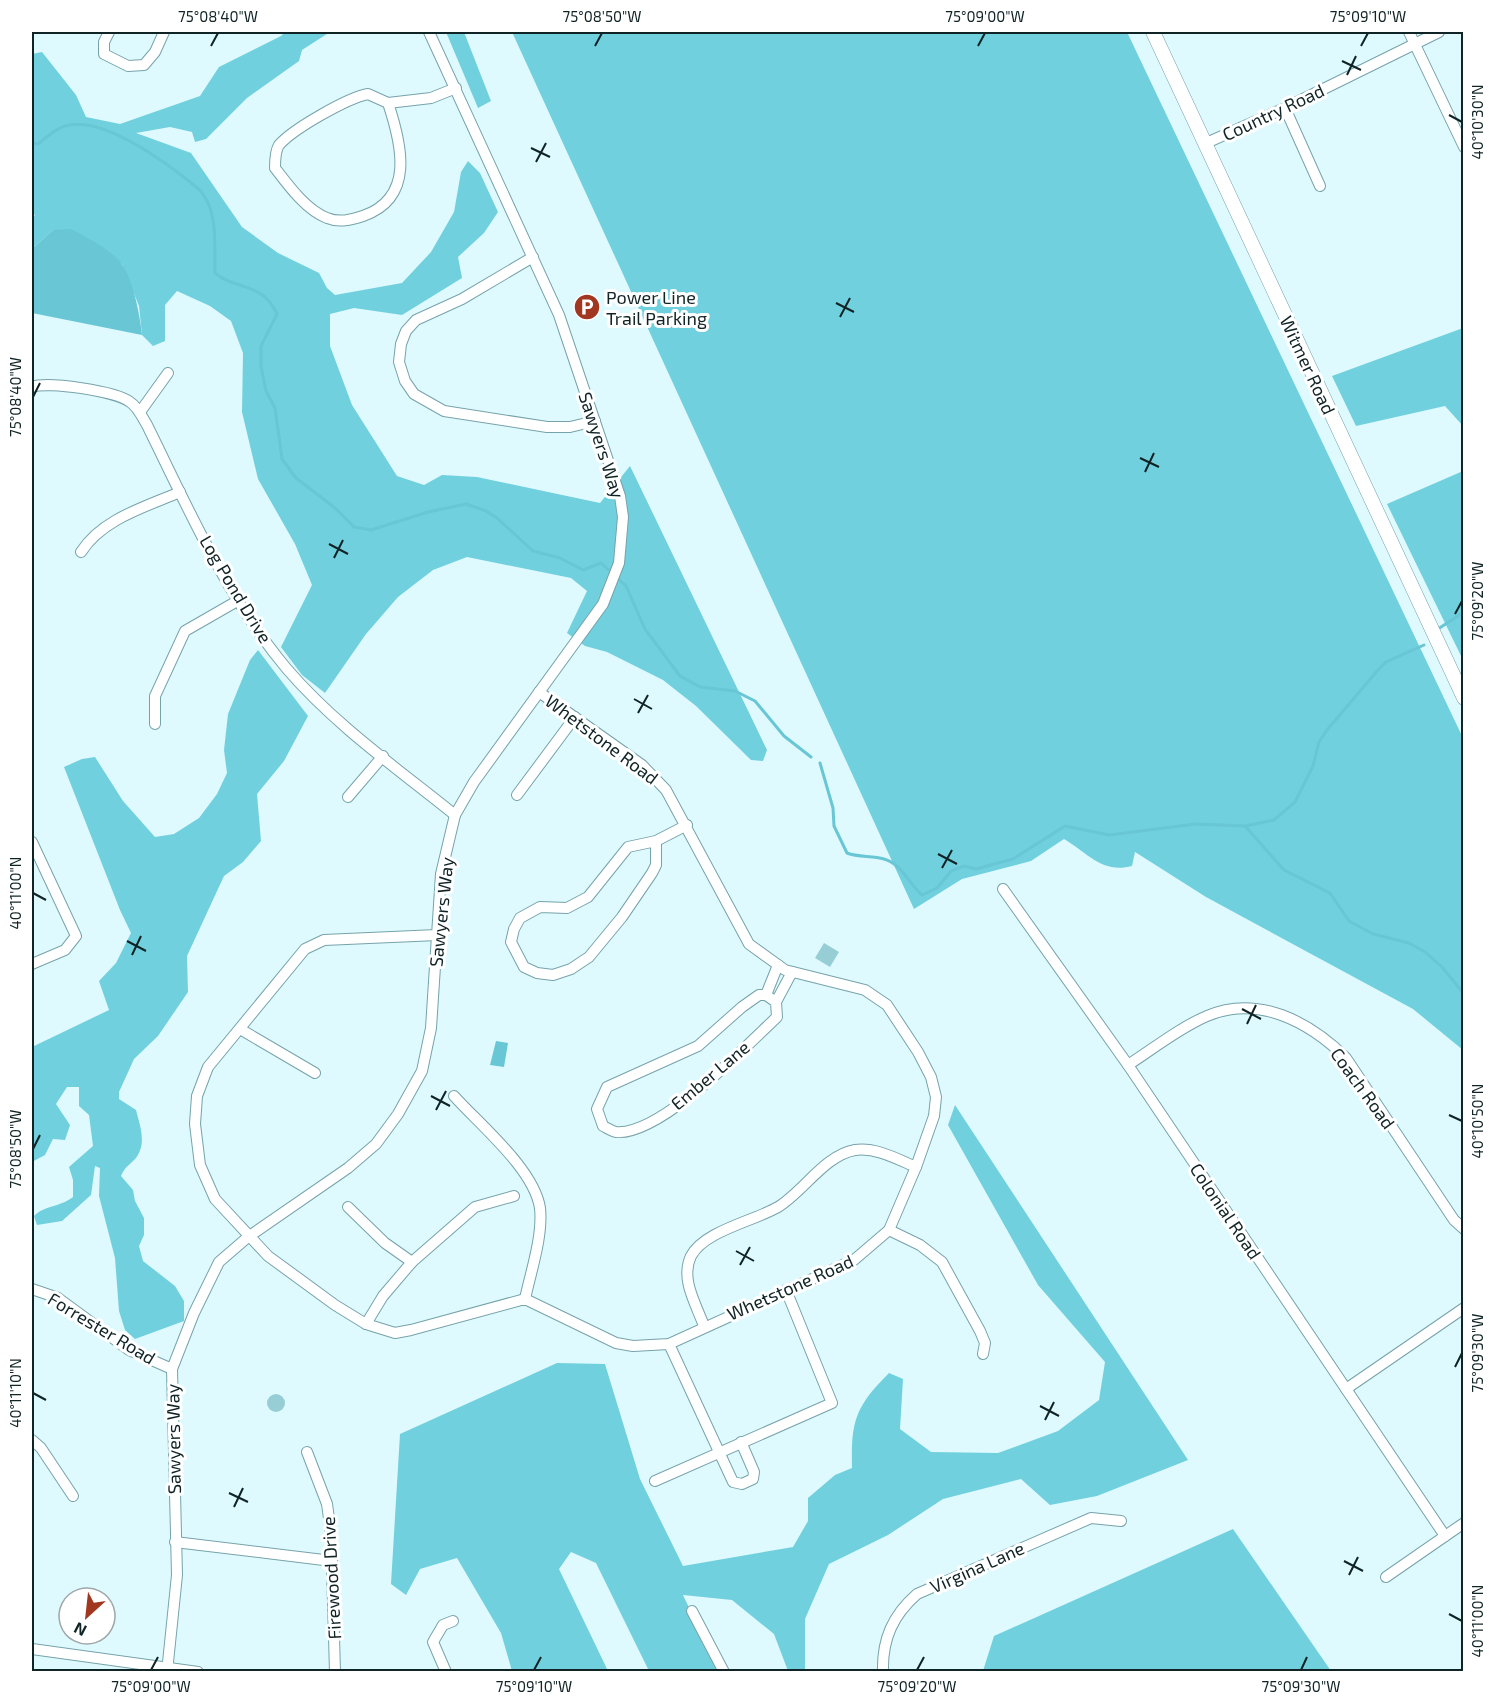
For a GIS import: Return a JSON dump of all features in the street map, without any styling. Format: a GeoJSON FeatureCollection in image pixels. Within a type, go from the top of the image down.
{"type":"FeatureCollection","features":[{"type":"Feature","properties":{"kind":"street"},"geometry":{"type":"LineString","coordinates":[[109,32],[104,42],[104,54],[128,66],[144,65],[155,52],[163,32],[159,32]]}},
{"type":"Feature","properties":{"kind":"street","name":"Sawyers Way"},"geometry":{"type":"LineString","coordinates":[[167,1670],[177,1599],[172,1369],[194,1314],[219,1262],[248,1236],[348,1168],[375,1144],[398,1113],[422,1071],[431,1028],[441,874],[455,815],[474,782],[603,604],[619,563],[623,517],[620,496],[559,315],[429,32]]}},
{"type":"Feature","properties":{"kind":"street","name":"Witmer Road"},"geometry":{"type":"LineString","coordinates":[[1153,32],[1464,699]]}},
{"type":"Feature","properties":{"kind":"street"},"geometry":{"type":"LineString","coordinates":[[1409,32],[1464,147]]}},
{"type":"Feature","properties":{"kind":"street","name":"Country Road"},"geometry":{"type":"LineString","coordinates":[[1204,144],[1286,108],[1439,32]]}},
{"type":"Feature","properties":{"kind":"street"},"geometry":{"type":"LineString","coordinates":[[388,103],[400,159],[400,177],[390,200],[382,209],[352,220],[328,219],[317,213],[274,168],[279,146],[322,114],[356,96],[368,94],[388,103],[430,98],[456,88]]}},
{"type":"Feature","properties":{"kind":"street"},"geometry":{"type":"LineString","coordinates":[[1286,108],[1320,186]]}},
{"type":"Feature","properties":{"kind":"street"},"geometry":{"type":"LineString","coordinates":[[533,257],[462,299],[416,320],[406,331],[401,344],[399,362],[405,381],[414,394],[444,411],[547,426],[570,427],[595,421]]}},
{"type":"Feature","properties":{"kind":"street"},"geometry":{"type":"LineString","coordinates":[[32,387],[43,384],[109,394],[130,402],[140,412],[168,373]]}},
{"type":"Feature","properties":{"kind":"street","name":"Log Pond Drive"},"geometry":{"type":"LineString","coordinates":[[140,412],[180,492],[239,600],[287,669],[307,690],[455,815]]}},
{"type":"Feature","properties":{"kind":"street"},"geometry":{"type":"LineString","coordinates":[[81,552],[89,540],[104,527],[180,492]]}},
{"type":"Feature","properties":{"kind":"street"},"geometry":{"type":"LineString","coordinates":[[155,724],[155,696],[185,631],[239,600]]}},
{"type":"Feature","properties":{"kind":"street","name":"Whetstone Road"},"geometry":{"type":"LineString","coordinates":[[525,1299],[616,1343],[633,1346],[669,1344],[704,1326],[854,1260],[889,1230],[916,1167],[934,1116],[936,1096],[931,1077],[918,1052],[887,1005],[877,996],[865,990],[792,972],[749,944],[733,911],[712,879],[687,825],[666,790],[642,765],[539,692]]}},
{"type":"Feature","properties":{"kind":"street"},"geometry":{"type":"LineString","coordinates":[[517,795],[575,717]]}},
{"type":"Feature","properties":{"kind":"street"},"geometry":{"type":"LineString","coordinates":[[348,797],[383,756]]}},
{"type":"Feature","properties":{"kind":"street"},"geometry":{"type":"LineString","coordinates":[[656,841],[656,865],[652,873],[622,917],[590,957],[571,969],[553,975],[537,974],[524,967],[511,942],[520,918],[540,907],[567,908],[588,897],[628,847],[656,841],[687,825]]}},
{"type":"Feature","properties":{"kind":"street"},"geometry":{"type":"LineString","coordinates":[[32,842],[76,936],[65,950],[32,964]]}},
{"type":"Feature","properties":{"kind":"street","name":"Colonial Road"},"geometry":{"type":"LineString","coordinates":[[1003,889],[1128,1065],[1445,1536]]}},
{"type":"Feature","properties":{"kind":"street"},"geometry":{"type":"LineString","coordinates":[[437,935],[324,940],[305,950],[290,965],[208,1067],[197,1096],[195,1124],[200,1165],[215,1199],[248,1236],[278,1263],[335,1305],[366,1323],[395,1333],[525,1299],[539,1231],[540,1216],[537,1194],[524,1172],[454,1096]]}},
{"type":"Feature","properties":{"kind":"street"},"geometry":{"type":"LineString","coordinates":[[776,1002],[766,994],[778,965]]}},
{"type":"Feature","properties":{"kind":"street","name":"Ember Lane"},"geometry":{"type":"LineString","coordinates":[[766,994],[742,1007],[698,1046],[607,1087],[597,1109],[603,1126],[615,1132],[634,1129],[659,1118],[685,1099],[777,1017],[776,1002],[792,972]]}},
{"type":"Feature","properties":{"kind":"street","name":"Coach Road"},"geometry":{"type":"LineString","coordinates":[[1128,1065],[1210,1015],[1228,1011],[1261,1010],[1299,1022],[1328,1040],[1346,1058],[1454,1220],[1464,1229]]}},
{"type":"Feature","properties":{"kind":"street"},"geometry":{"type":"LineString","coordinates":[[240,1029],[315,1073]]}},
{"type":"Feature","properties":{"kind":"street"},"geometry":{"type":"LineString","coordinates":[[704,1326],[686,1276],[691,1257],[702,1243],[781,1205],[829,1164],[853,1150],[870,1149],[916,1167]]}},
{"type":"Feature","properties":{"kind":"street"},"geometry":{"type":"LineString","coordinates":[[366,1323],[382,1296],[412,1262],[475,1207],[514,1196]]}},
{"type":"Feature","properties":{"kind":"street"},"geometry":{"type":"LineString","coordinates":[[348,1207],[385,1243],[412,1262]]}},
{"type":"Feature","properties":{"kind":"street"},"geometry":{"type":"LineString","coordinates":[[889,1230],[920,1245],[942,1262],[980,1331],[985,1343],[984,1354]]}},
{"type":"Feature","properties":{"kind":"street","name":"Forrester Road"},"geometry":{"type":"LineString","coordinates":[[32,1289],[57,1298],[81,1312],[129,1350],[172,1369]]}},
{"type":"Feature","properties":{"kind":"street"},"geometry":{"type":"LineString","coordinates":[[655,1481],[831,1403],[786,1290]]}},
{"type":"Feature","properties":{"kind":"street"},"geometry":{"type":"LineString","coordinates":[[1346,1389],[1464,1308]]}},
{"type":"Feature","properties":{"kind":"street"},"geometry":{"type":"LineString","coordinates":[[669,1344],[733,1482],[742,1484],[753,1479],[754,1472],[741,1443]]}},
{"type":"Feature","properties":{"kind":"street"},"geometry":{"type":"LineString","coordinates":[[32,1440],[41,1448],[73,1496]]}},
{"type":"Feature","properties":{"kind":"street","name":"Firewood Drive"},"geometry":{"type":"LineString","coordinates":[[307,1452],[327,1504],[332,1561],[335,1671]]}},
{"type":"Feature","properties":{"kind":"street","name":"Virgina Lane"},"geometry":{"type":"LineString","coordinates":[[883,1671],[884,1650],[891,1626],[900,1610],[918,1594],[1091,1518],[1121,1521]]}},
{"type":"Feature","properties":{"kind":"street"},"geometry":{"type":"LineString","coordinates":[[1386,1577],[1464,1523]]}},
{"type":"Feature","properties":{"kind":"street"},"geometry":{"type":"LineString","coordinates":[[175,1542],[332,1561]]}},
{"type":"Feature","properties":{"kind":"street"},"geometry":{"type":"LineString","coordinates":[[692,1611],[724,1671]]}},
{"type":"Feature","properties":{"kind":"street"},"geometry":{"type":"LineString","coordinates":[[446,1671],[433,1642],[443,1625],[453,1621]]}},
{"type":"Feature","properties":{"kind":"street"},"geometry":{"type":"LineString","coordinates":[[32,1649],[167,1670],[198,1671]]}},
{"type":"Feature","properties":{"kind":"shaded area"},"geometry":{"type":"Polygon","coordinates":[[[285,32],[330,32],[302,50],[299,61],[247,98],[206,139],[195,142],[192,132],[170,127],[136,133],[191,153],[242,227],[278,253],[319,273],[327,288],[335,295],[402,283],[431,252],[454,212],[461,172],[468,161],[480,173],[498,212],[484,233],[458,257],[462,278],[402,315],[354,308],[330,314],[330,346],[352,405],[397,476],[424,485],[442,475],[477,477],[600,503],[630,466],[767,750],[763,761],[751,760],[696,706],[663,680],[607,652],[585,646],[567,633],[587,591],[571,578],[467,557],[433,570],[398,597],[366,634],[325,693],[302,675],[281,647],[312,585],[295,544],[258,479],[242,412],[243,353],[231,321],[210,306],[177,291],[165,305],[165,341],[153,346],[142,335],[139,306],[122,264],[53,230],[32,249],[32,218],[35,215],[32,212],[32,54],[42,52],[76,95],[86,117],[120,124],[200,96],[219,67],[285,32]]]}},
{"type":"Feature","properties":{"kind":"shaded area"},"geometry":{"type":"Polygon","coordinates":[[[446,32],[464,32],[491,101],[478,108],[446,32]]]}},
{"type":"Feature","properties":{"kind":"shaded area"},"geometry":{"type":"Polygon","coordinates":[[[512,32],[1127,32],[1463,738],[1463,1050],[1413,1009],[1206,897],[1135,852],[1132,866],[1112,867],[1096,861],[1064,839],[1031,861],[962,879],[914,909],[512,32]]]}},
{"type":"Feature","properties":{"kind":"shaded area"},"geometry":{"type":"Polygon","coordinates":[[[71,229],[104,248],[121,263],[138,308],[142,335],[32,313],[32,249],[53,230],[71,229]]]}},
{"type":"Feature","properties":{"kind":"shaded area"},"geometry":{"type":"Polygon","coordinates":[[[1463,328],[1463,426],[1445,406],[1356,426],[1332,376],[1463,328]]]}},
{"type":"Feature","properties":{"kind":"shaded area"},"geometry":{"type":"Polygon","coordinates":[[[1463,471],[1463,660],[1387,504],[1463,471]]]}},
{"type":"Feature","properties":{"kind":"shaded area"},"geometry":{"type":"Polygon","coordinates":[[[258,650],[308,716],[284,761],[257,794],[261,841],[243,862],[224,876],[187,956],[188,992],[158,1036],[134,1059],[119,1092],[119,1099],[136,1110],[142,1134],[141,1146],[136,1158],[121,1176],[133,1190],[135,1201],[144,1218],[144,1235],[139,1246],[143,1261],[175,1286],[184,1301],[184,1321],[135,1339],[125,1330],[119,1311],[115,1258],[99,1196],[100,1168],[95,1166],[91,1195],[62,1221],[37,1225],[34,1216],[38,1212],[73,1197],[73,1180],[69,1167],[93,1146],[89,1115],[79,1106],[79,1087],[67,1087],[56,1104],[70,1125],[65,1140],[53,1139],[45,1155],[32,1162],[32,1047],[109,1010],[99,981],[116,963],[131,933],[64,767],[82,759],[95,757],[123,801],[155,837],[174,834],[199,818],[217,794],[227,773],[224,750],[228,714],[250,660],[258,650]]]}},
{"type":"Feature","properties":{"kind":"shaded area"},"geometry":{"type":"Polygon","coordinates":[[[824,943],[839,952],[830,967],[815,958],[824,943]]]}},
{"type":"Feature","properties":{"kind":"shaded area"},"geometry":{"type":"Polygon","coordinates":[[[496,1041],[508,1043],[504,1067],[490,1065],[496,1041]]]}},
{"type":"Feature","properties":{"kind":"shaded area"},"geometry":{"type":"Polygon","coordinates":[[[955,1105],[1188,1460],[1097,1496],[1050,1505],[1021,1479],[943,1499],[888,1535],[829,1564],[805,1619],[805,1671],[788,1671],[774,1634],[732,1600],[683,1595],[719,1671],[649,1671],[596,1563],[571,1552],[559,1569],[608,1671],[512,1671],[501,1633],[457,1558],[420,1569],[406,1595],[391,1584],[400,1434],[557,1363],[605,1364],[640,1479],[683,1566],[793,1547],[808,1521],[808,1498],[835,1475],[852,1468],[854,1426],[857,1416],[869,1396],[889,1373],[903,1379],[900,1429],[931,1452],[998,1453],[1058,1431],[1099,1400],[1105,1362],[1038,1285],[948,1125],[955,1105]]]}},
{"type":"Feature","properties":{"kind":"shaded area"},"geometry":{"type":"Polygon","coordinates":[[[276,1394],[282,1397],[285,1403],[282,1409],[276,1412],[270,1409],[267,1403],[270,1397],[276,1394]]]}},
{"type":"Feature","properties":{"kind":"shaded area"},"geometry":{"type":"Polygon","coordinates":[[[1233,1529],[1331,1671],[983,1671],[994,1636],[1233,1529]]]}},
{"type":"Feature","properties":{"kind":"waterway"},"geometry":{"type":"LineString","coordinates":[[32,143],[38,144],[65,126],[81,124],[98,128],[136,144],[200,190],[213,219],[215,273],[223,279],[264,296],[277,314],[261,346],[261,366],[266,391],[275,408],[282,459],[296,478],[335,508],[354,527],[371,530],[428,512],[466,504],[486,511],[497,518],[533,551],[560,558],[583,570],[601,563],[611,572]]}},
{"type":"Feature","properties":{"kind":"waterway"},"geometry":{"type":"LineString","coordinates":[[616,577],[626,586],[645,629],[680,676],[700,687],[735,691],[755,701],[784,736],[811,757]]}},
{"type":"Feature","properties":{"kind":"waterway"},"geometry":{"type":"LineString","coordinates":[[1438,629],[1464,612]]}},
{"type":"Feature","properties":{"kind":"waterway"},"geometry":{"type":"LineString","coordinates":[[820,763],[833,808],[834,826],[847,853],[879,858],[896,865],[922,895],[937,888],[951,871],[964,866],[976,869],[1013,859],[1065,826],[1109,835],[1196,824],[1245,826],[1274,820],[1295,802],[1313,766],[1319,742],[1327,730],[1378,670],[1386,662],[1424,645]]}},
{"type":"Feature","properties":{"kind":"waterway"},"geometry":{"type":"LineString","coordinates":[[1245,826],[1284,870],[1330,893],[1349,921],[1373,934],[1409,943],[1425,952],[1442,967],[1464,994]]}},
{"type":"Feature","properties":{"kind":"place","name":"Power Line Trail Parking"},"geometry":{"type":"Point","coordinates":[587,307]}}]}
